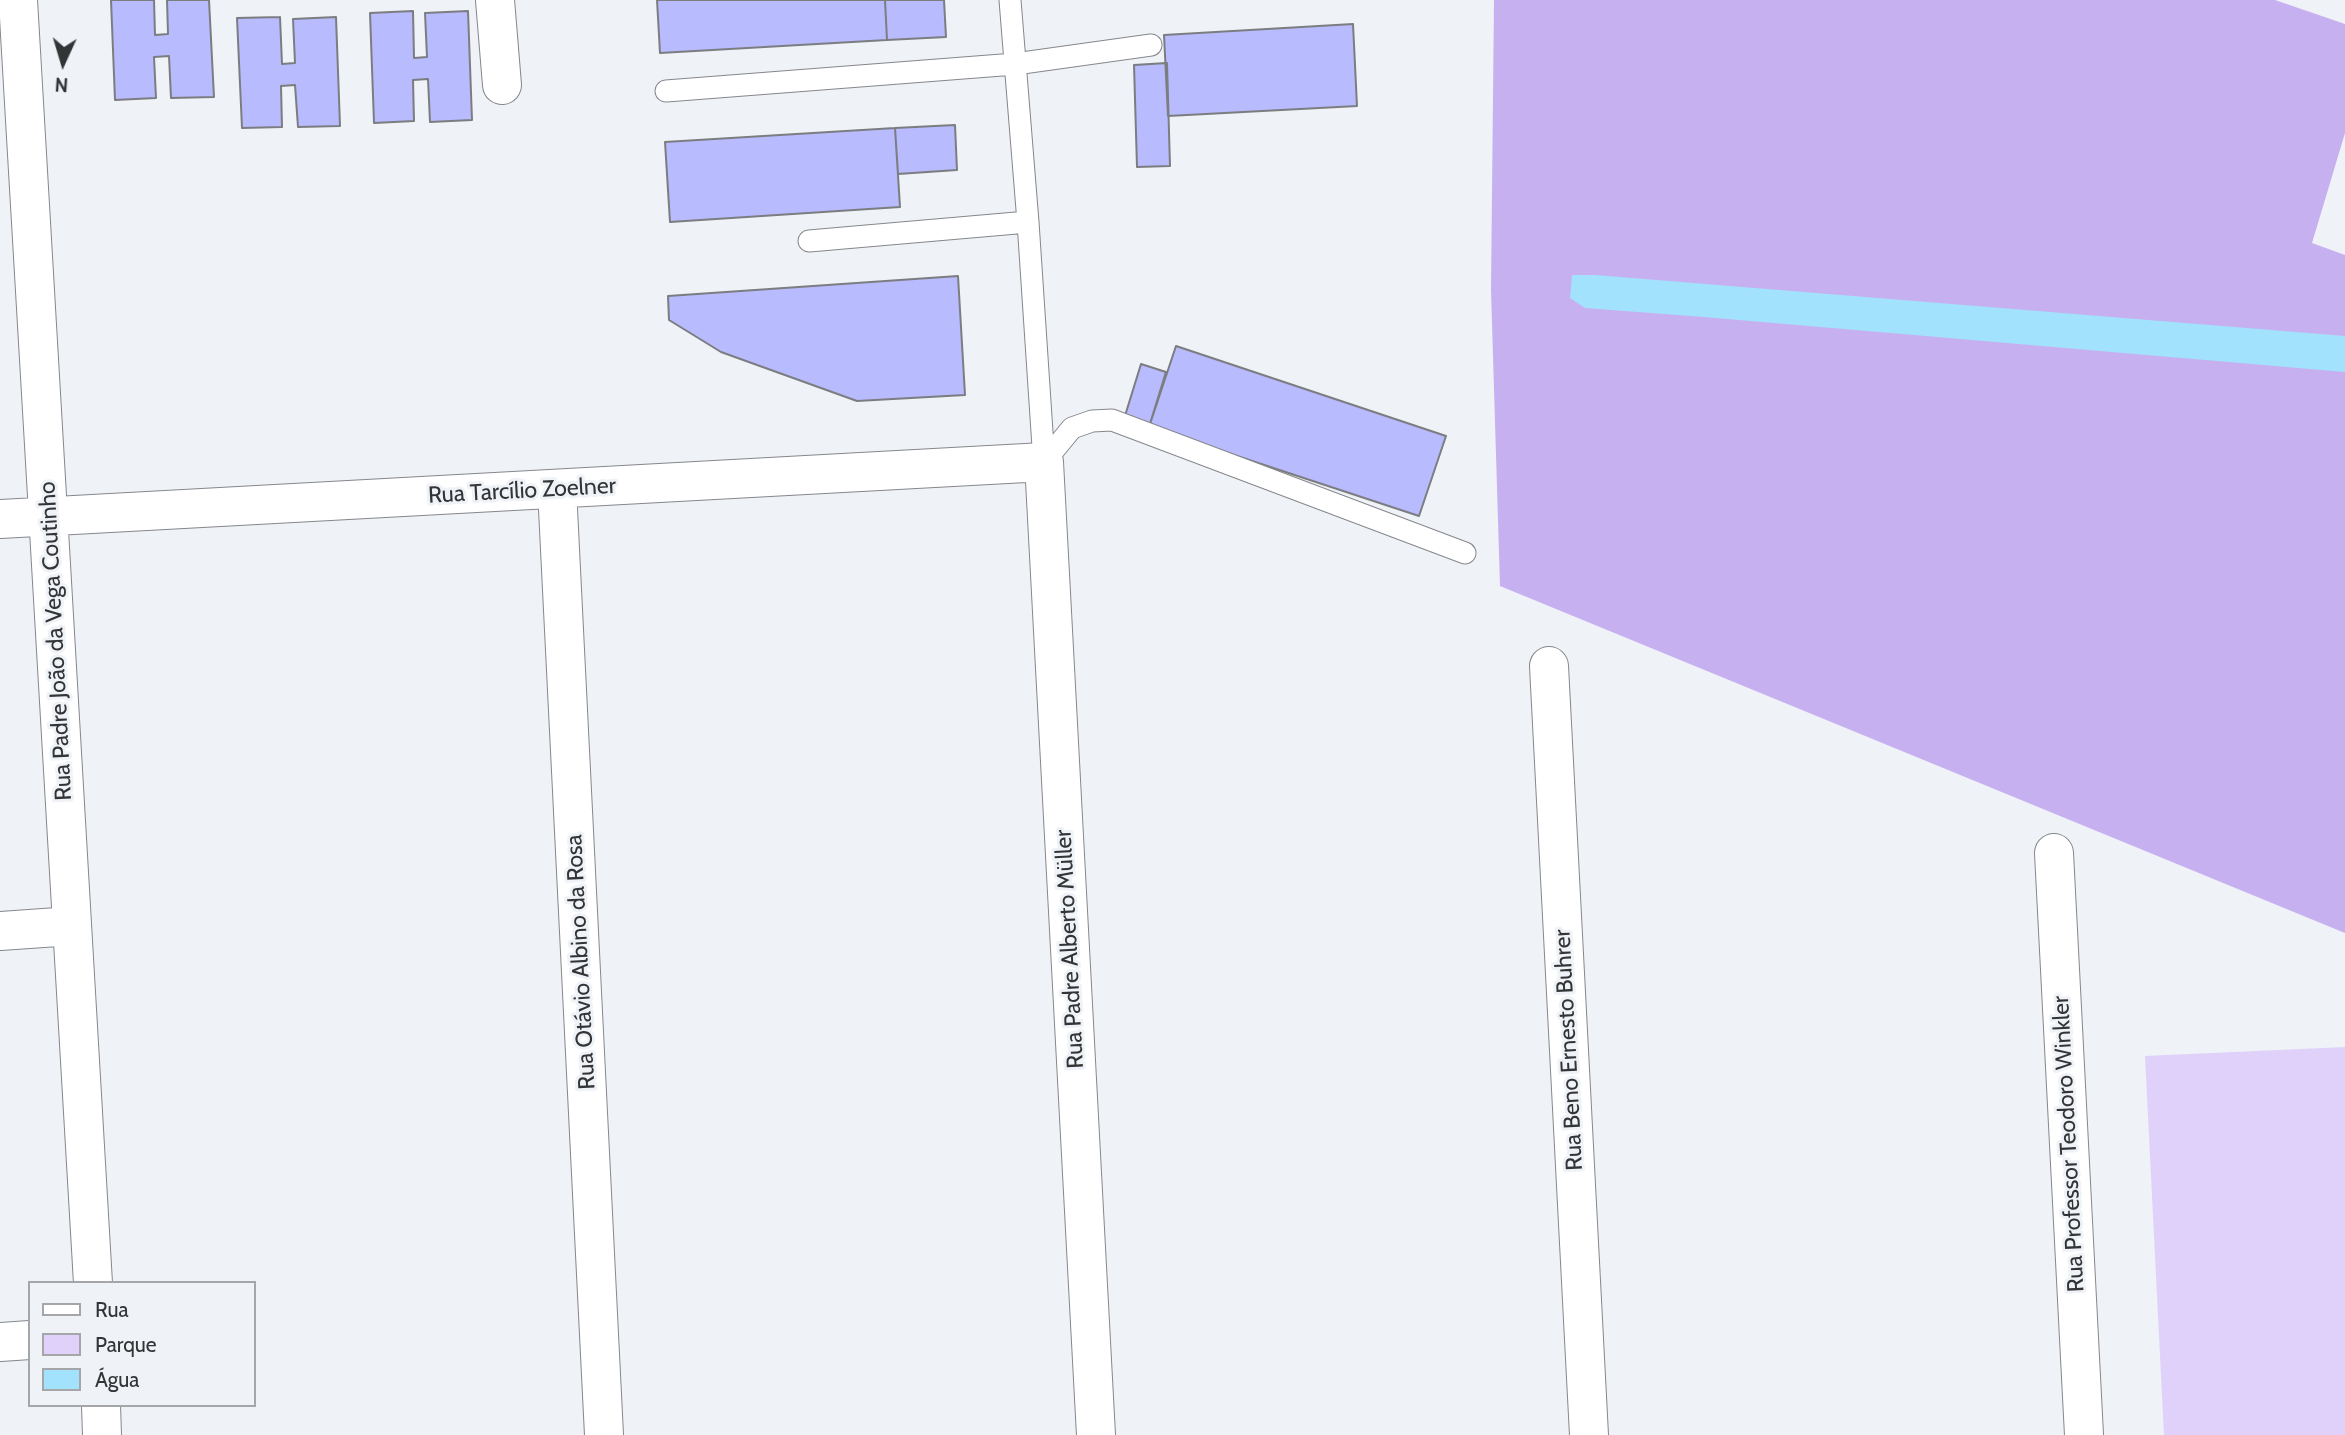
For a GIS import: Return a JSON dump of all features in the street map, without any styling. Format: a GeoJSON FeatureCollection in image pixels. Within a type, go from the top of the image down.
{"type":"FeatureCollection","features":[{"type":"Feature","properties":{"kind":"street","name":"Rua Padre João da Vega Coutinho"},"geometry":{"type":"LineString","coordinates":[[18,0],[10,57],[48,516],[93,1281]]}},
{"type":"Feature","properties":{"kind":"street"},"geometry":{"type":"LineString","coordinates":[[495,0],[502,85]]}},
{"type":"Feature","properties":{"kind":"street","name":"Rua Tarcílio Zoelner"},"geometry":{"type":"LineString","coordinates":[[0,519],[1044,462]]}},
{"type":"Feature","properties":{"kind":"street","name":"Rua Padre Alberto Müller"},"geometry":{"type":"LineString","coordinates":[[1044,462],[1096,1435]]}},
{"type":"Feature","properties":{"kind":"street","name":"Rua Otávio Albino da Rosa"},"geometry":{"type":"LineString","coordinates":[[557,489],[604,1435]]}},
{"type":"Feature","properties":{"kind":"street","name":"Rua Beno Ernesto Buhrer"},"geometry":{"type":"LineString","coordinates":[[1549,666],[1588,1435]]}},
{"type":"Feature","properties":{"kind":"street","name":"Rua Professor Teodoro Winkler"},"geometry":{"type":"LineString","coordinates":[[2054,853],[2084,1435]]}},
{"type":"Feature","properties":{"kind":"street"},"geometry":{"type":"LineString","coordinates":[[0,931],[72,926]]}},
{"type":"Feature","properties":{"kind":"street"},"geometry":{"type":"LineString","coordinates":[[0,1342],[28,1340]]}},
{"type":"Feature","properties":{"kind":"street"},"geometry":{"type":"LineString","coordinates":[[101,1407],[102,1435]]}},
{"type":"Feature","properties":{"kind":"lane"},"geometry":{"type":"LineString","coordinates":[[1010,0],[1044,462]]}},
{"type":"Feature","properties":{"kind":"lane"},"geometry":{"type":"LineString","coordinates":[[666,91],[1015,64],[1151,46]]}},
{"type":"Feature","properties":{"kind":"lane"},"geometry":{"type":"LineString","coordinates":[[809,241],[1028,222]]}},
{"type":"Feature","properties":{"kind":"lane"},"geometry":{"type":"LineString","coordinates":[[1044,462],[1072,428],[1092,421],[1112,420],[1465,553]]}},
{"type":"Feature","properties":{"kind":"green space"},"geometry":{"type":"Polygon","coordinates":[[[2345,1047],[2345,1435],[2164,1435],[2145,1056],[2345,1047]]]}},
{"type":"Feature","properties":{"kind":"shaded area"},"geometry":{"type":"Polygon","coordinates":[[[1494,0],[2275,0],[2345,24],[2345,133],[2312,243],[2345,255],[2345,933],[1500,586],[1491,290],[1494,0]]]}},
{"type":"Feature","properties":{"kind":"water"},"geometry":{"type":"Polygon","coordinates":[[[1572,275],[2345,336],[2345,372],[1585,308],[1570,298],[1572,275]]]}},
{"type":"Feature","properties":{"kind":"building"},"geometry":{"type":"Polygon","coordinates":[[[111,0],[154,0],[155,35],[168,34],[167,0],[209,0],[214,97],[171,98],[169,56],[154,57],[156,98],[115,100],[111,0]]]}},
{"type":"Feature","properties":{"kind":"building"},"geometry":{"type":"Polygon","coordinates":[[[657,0],[885,0],[887,40],[660,53],[657,0]]]}},
{"type":"Feature","properties":{"kind":"building"},"geometry":{"type":"Polygon","coordinates":[[[885,0],[944,0],[946,37],[887,40],[885,0]]]}},
{"type":"Feature","properties":{"kind":"building"},"geometry":{"type":"Polygon","coordinates":[[[413,11],[414,58],[427,57],[425,13],[468,11],[472,120],[430,122],[428,79],[413,80],[414,121],[374,123],[370,13],[413,11]]]}},
{"type":"Feature","properties":{"kind":"building"},"geometry":{"type":"Polygon","coordinates":[[[280,17],[282,64],[295,63],[293,19],[336,17],[340,126],[298,127],[295,85],[281,86],[282,127],[242,128],[237,18],[280,17]]]}},
{"type":"Feature","properties":{"kind":"building"},"geometry":{"type":"Polygon","coordinates":[[[1353,24],[1357,106],[1168,116],[1164,35],[1353,24]]]}},
{"type":"Feature","properties":{"kind":"building"},"geometry":{"type":"Polygon","coordinates":[[[1167,63],[1170,166],[1137,167],[1134,65],[1167,63]]]}},
{"type":"Feature","properties":{"kind":"building"},"geometry":{"type":"Polygon","coordinates":[[[955,125],[957,170],[898,174],[895,128],[955,125]]]}},
{"type":"Feature","properties":{"kind":"building"},"geometry":{"type":"Polygon","coordinates":[[[895,128],[900,207],[670,222],[665,142],[895,128]]]}},
{"type":"Feature","properties":{"kind":"building"},"geometry":{"type":"Polygon","coordinates":[[[958,276],[965,395],[857,401],[721,352],[669,320],[668,296],[958,276]]]}},
{"type":"Feature","properties":{"kind":"building"},"geometry":{"type":"Polygon","coordinates":[[[1176,346],[1446,436],[1419,516],[1149,427],[1176,346]]]}},
{"type":"Feature","properties":{"kind":"building"},"geometry":{"type":"Polygon","coordinates":[[[1141,364],[1166,372],[1149,427],[1124,419],[1141,364]]]}}]}
